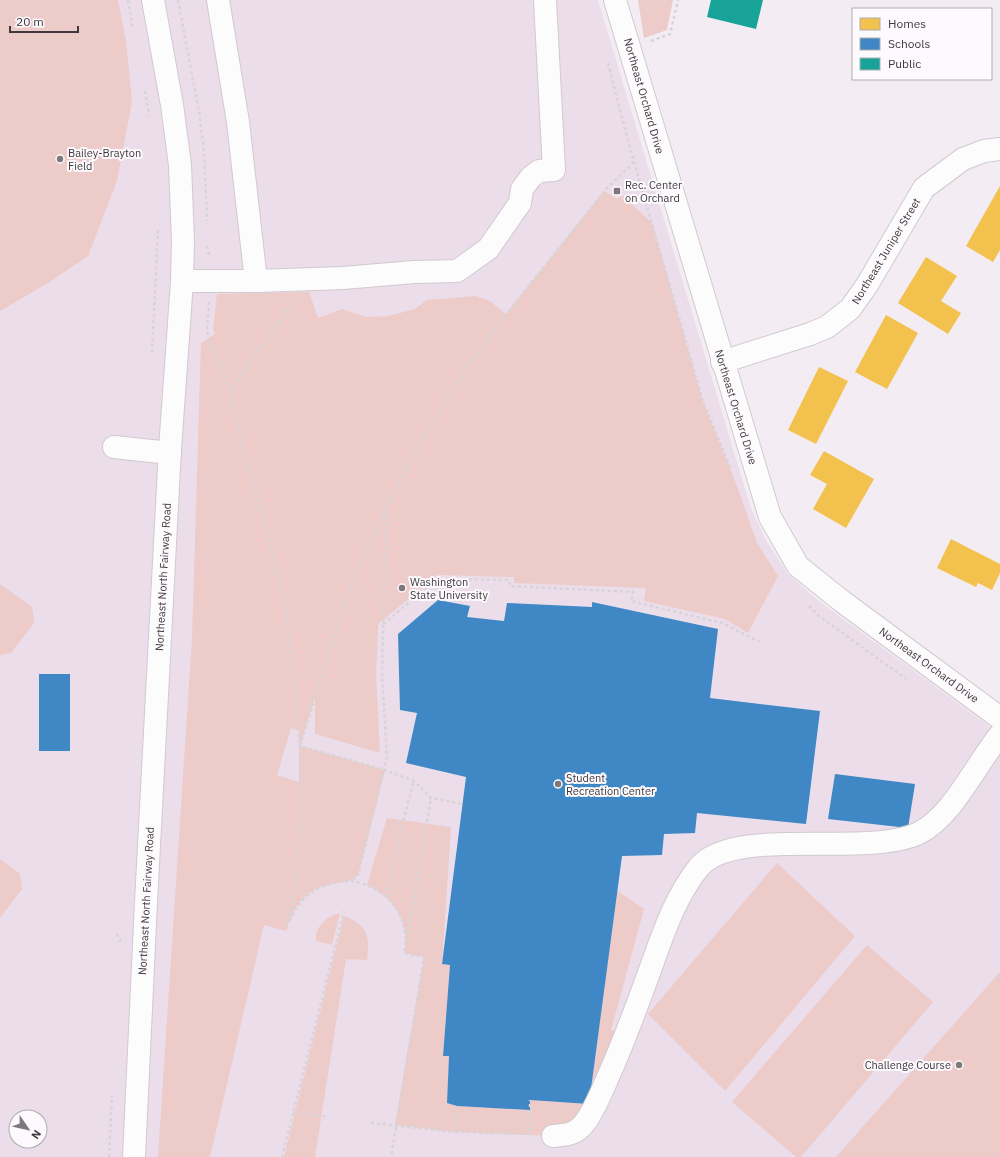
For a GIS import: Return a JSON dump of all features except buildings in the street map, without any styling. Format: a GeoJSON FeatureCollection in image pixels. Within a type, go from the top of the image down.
{"type":"FeatureCollection","features":[{"type":"Feature","properties":{"kind":"street","name":"Northeast North Fairway Road"},"geometry":{"type":"LineString","coordinates":[[134,1157],[170,453],[182,281],[183,241],[180,165],[171,94],[153,0]]}},
{"type":"Feature","properties":{"kind":"street"},"geometry":{"type":"LineString","coordinates":[[218,0],[238,122],[256,281]]}},
{"type":"Feature","properties":{"kind":"street"},"geometry":{"type":"LineString","coordinates":[[182,281],[256,281],[343,278],[414,272],[457,271],[488,248],[520,203],[522,189],[531,177],[539,171],[554,170],[545,0]]}},
{"type":"Feature","properties":{"kind":"street","name":"Northeast Orchard Drive"},"geometry":{"type":"LineString","coordinates":[[616,0],[722,362],[770,517],[798,566],[843,602],[1000,718]]}},
{"type":"Feature","properties":{"kind":"street","name":"Northeast Juniper Street"},"geometry":{"type":"LineString","coordinates":[[722,362],[810,334],[827,327],[850,309],[867,286],[924,188],[963,159],[984,151],[1000,149]]}},
{"type":"Feature","properties":{"kind":"street"},"geometry":{"type":"LineString","coordinates":[[114,448],[170,453]]}},
{"type":"Feature","properties":{"kind":"street"},"geometry":{"type":"LineString","coordinates":[[552,1136],[569,1134],[582,1127],[593,1109],[621,1047],[666,927],[684,887],[701,865],[719,853],[750,847],[894,841],[919,833],[942,815],[961,791],[1000,735]]}},
{"type":"Feature","properties":{"kind":"path"},"geometry":{"type":"LineString","coordinates":[[128,0],[134,35]]}},
{"type":"Feature","properties":{"kind":"path"},"geometry":{"type":"LineString","coordinates":[[648,42],[670,34],[678,0]]}},
{"type":"Feature","properties":{"kind":"path"},"geometry":{"type":"LineString","coordinates":[[144,85],[150,122]]}},
{"type":"Feature","properties":{"kind":"path"},"geometry":{"type":"LineString","coordinates":[[300,746],[347,595],[386,508],[410,460],[468,365],[606,189],[635,161]]}},
{"type":"Feature","properties":{"kind":"path"},"geometry":{"type":"LineString","coordinates":[[152,354],[158,229]]}},
{"type":"Feature","properties":{"kind":"path"},"geometry":{"type":"LineString","coordinates":[[230,391],[296,298]]}},
{"type":"Feature","properties":{"kind":"path"},"geometry":{"type":"LineString","coordinates":[[209,302],[207,330],[230,391],[245,455],[269,538],[285,607],[300,746],[298,871],[286,931],[294,909],[301,899],[321,886],[353,880],[373,888],[388,897],[400,915],[405,926],[406,944]]}},
{"type":"Feature","properties":{"kind":"path"},"geometry":{"type":"LineString","coordinates":[[353,880],[358,875],[387,758],[382,672],[386,508]]}},
{"type":"Feature","properties":{"kind":"path"},"geometry":{"type":"LineString","coordinates":[[383,624],[438,579],[509,580],[510,586],[633,592],[631,601],[722,622],[760,642]]}},
{"type":"Feature","properties":{"kind":"path"},"geometry":{"type":"LineString","coordinates":[[300,746],[385,770],[414,781],[431,798],[461,804]]}},
{"type":"Feature","properties":{"kind":"path"},"geometry":{"type":"LineString","coordinates":[[388,897],[403,821],[414,781]]}},
{"type":"Feature","properties":{"kind":"path"},"geometry":{"type":"LineString","coordinates":[[391,1157],[395,1125],[424,957],[404,953],[431,798]]}},
{"type":"Feature","properties":{"kind":"path"},"geometry":{"type":"LineString","coordinates":[[282,1157],[344,911]]}},
{"type":"Feature","properties":{"kind":"path"},"geometry":{"type":"LineString","coordinates":[[371,1123],[455,1132],[530,1134],[530,1100]]}},
{"type":"Feature","properties":{"kind":"path"},"geometry":{"type":"LineString","coordinates":[[455,1132],[457,1106]]}},
{"type":"Feature","properties":{"kind":"path"},"geometry":{"type":"LineString","coordinates":[[293,1112],[329,1117]]}},
{"type":"Feature","properties":{"kind":"shaded area","name":"Washington State University"},"geometry":{"type":"Polygon","coordinates":[[[0,0],[598,0],[751,509],[767,542],[788,574],[820,602],[1000,734],[1000,1157],[0,1157],[0,0]]]}},
{"type":"Feature","properties":{"kind":"shaded area","name":"Bailey-Brayton Field"},"geometry":{"type":"Polygon","coordinates":[[[0,0],[118,0],[126,41],[132,102],[117,181],[88,256],[48,283],[0,311],[0,0]]]}},
{"type":"Feature","properties":{"kind":"shaded area"},"geometry":{"type":"Polygon","coordinates":[[[638,0],[673,0],[667,30],[644,38],[638,0]]]}},
{"type":"Feature","properties":{"kind":"shaded area"},"geometry":{"type":"Polygon","coordinates":[[[604,191],[617,199],[623,196],[652,223],[703,402],[738,489],[757,543],[778,576],[748,633],[725,619],[644,601],[646,588],[514,583],[514,577],[438,575],[378,624],[376,675],[380,753],[315,734],[315,696],[300,746],[385,770],[358,875],[349,881],[322,886],[307,894],[297,906],[286,931],[264,925],[210,1157],[158,1157],[192,639],[201,343],[215,334],[213,329],[217,294],[309,292],[318,318],[342,309],[366,317],[388,316],[415,309],[427,300],[476,296],[490,301],[506,314],[604,191]],[[291,728],[277,775],[299,782],[299,731],[291,728]]]}},
{"type":"Feature","properties":{"kind":"shaded area"},"geometry":{"type":"Polygon","coordinates":[[[0,584],[32,607],[34,623],[11,653],[0,655],[0,584]]]}},
{"type":"Feature","properties":{"kind":"shaded area"},"geometry":{"type":"Polygon","coordinates":[[[387,818],[451,827],[442,964],[450,965],[443,1056],[449,1056],[447,1102],[457,1106],[529,1110],[530,1100],[589,1104],[616,890],[644,909],[611,1030],[626,1034],[593,1109],[553,1136],[455,1132],[395,1125],[424,957],[404,953],[406,942],[405,932],[398,912],[385,896],[367,885],[387,818]]]}},
{"type":"Feature","properties":{"kind":"shaded area"},"geometry":{"type":"Polygon","coordinates":[[[0,859],[20,874],[22,889],[0,918],[0,859]]]}},
{"type":"Feature","properties":{"kind":"shaded area"},"geometry":{"type":"Polygon","coordinates":[[[777,863],[855,936],[725,1091],[648,1014],[777,863]]]}},
{"type":"Feature","properties":{"kind":"shaded area"},"geometry":{"type":"Polygon","coordinates":[[[340,913],[332,945],[316,941],[317,931],[322,923],[330,916],[340,913]]]}},
{"type":"Feature","properties":{"kind":"shaded area"},"geometry":{"type":"Polygon","coordinates":[[[344,916],[358,924],[366,932],[368,944],[367,960],[346,959],[315,1157],[284,1157],[344,916]]]}},
{"type":"Feature","properties":{"kind":"shaded area"},"geometry":{"type":"Polygon","coordinates":[[[867,945],[933,1002],[801,1157],[796,1157],[732,1102],[867,945]]]}},
{"type":"Feature","properties":{"kind":"shaded area","name":"Challenge Course"},"geometry":{"type":"Polygon","coordinates":[[[1000,972],[1000,1157],[836,1157],[1000,972]]]}},
{"type":"Feature","properties":{"kind":"place","name":"Bailey-Brayton Field"},"geometry":{"type":"Point","coordinates":[60,159]}},
{"type":"Feature","properties":{"kind":"place","name":"Rec. Center on Orchard"},"geometry":{"type":"Point","coordinates":[617,191]}},
{"type":"Feature","properties":{"kind":"place","name":"Washington State University"},"geometry":{"type":"Point","coordinates":[402,588]}},
{"type":"Feature","properties":{"kind":"place","name":"Student Recreation Center"},"geometry":{"type":"Point","coordinates":[558,784]}},
{"type":"Feature","properties":{"kind":"place","name":"Challenge Course"},"geometry":{"type":"Point","coordinates":[959,1065]}}]}
